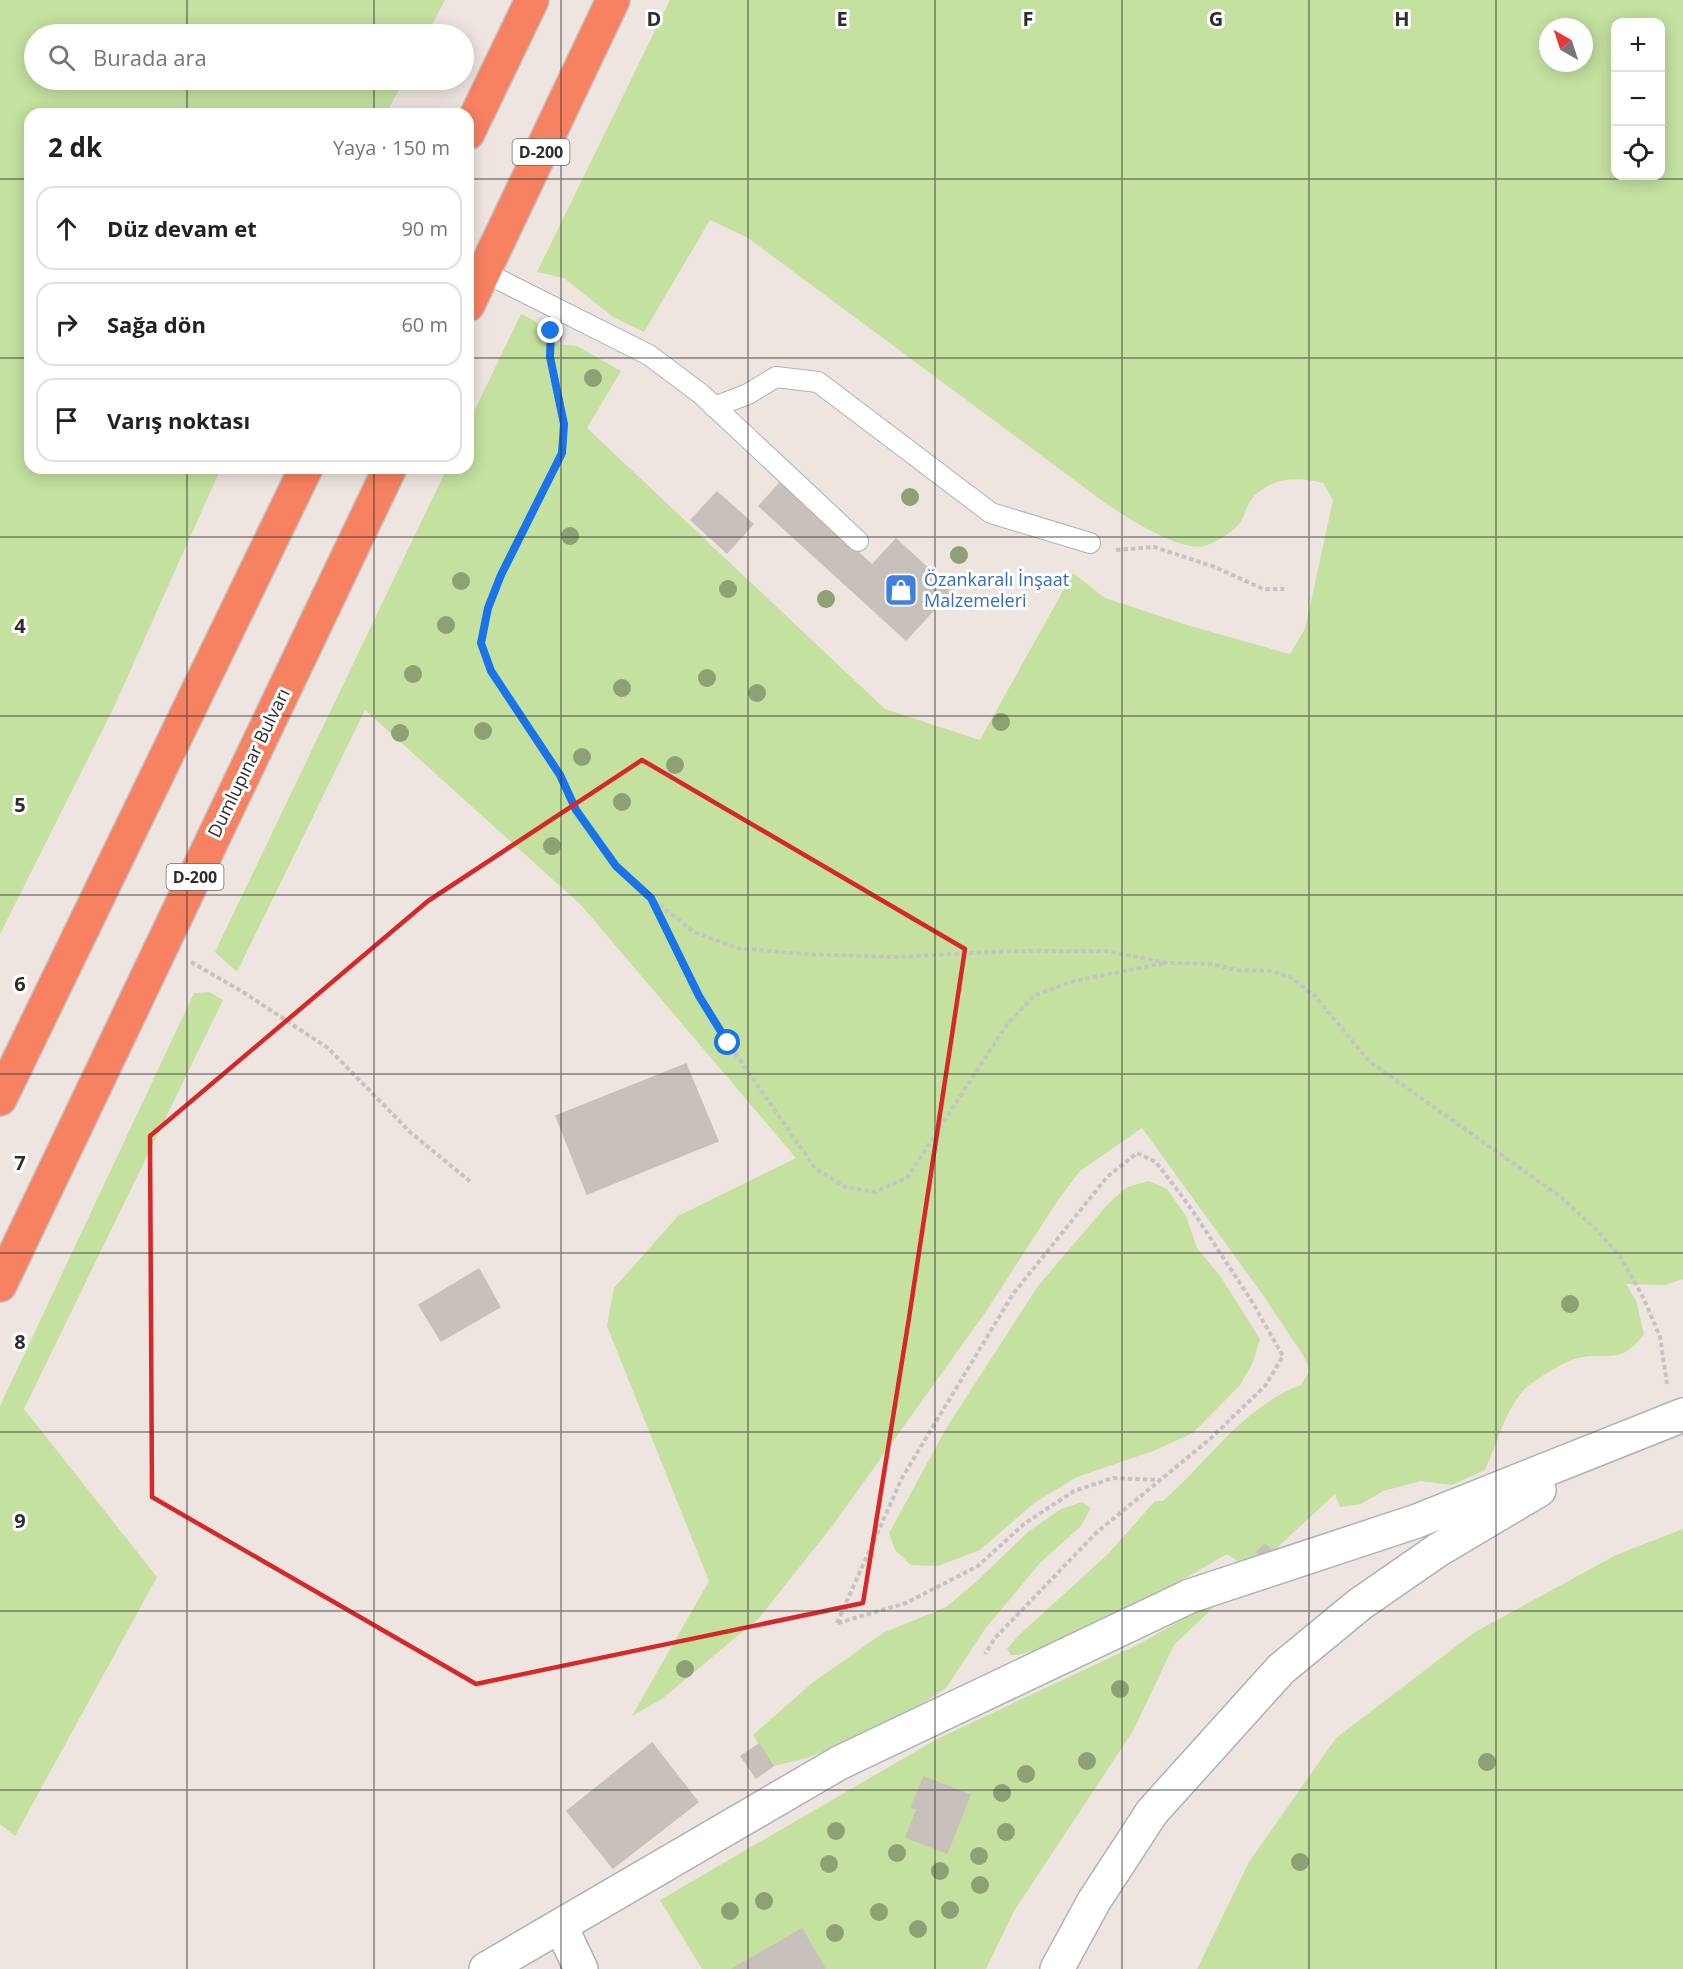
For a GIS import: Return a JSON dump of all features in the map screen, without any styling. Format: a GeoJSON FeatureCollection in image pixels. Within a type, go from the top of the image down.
{"type":"FeatureCollection","features":[{"type":"Feature","properties":{"kind":"highway"},"geometry":{"type":"LineString","coordinates":[[474,121],[532,0]]}},
{"type":"Feature","properties":{"kind":"highway","name":"D-200"},"geometry":{"type":"LineString","coordinates":[[474,293],[613,0]]}},
{"type":"Feature","properties":{"kind":"highway"},"geometry":{"type":"LineString","coordinates":[[0,1099],[303,474]]}},
{"type":"Feature","properties":{"kind":"highway","name":"Dumlupınar Bulvarı"},"geometry":{"type":"LineString","coordinates":[[0,1285],[387,474]]}},
{"type":"Feature","properties":{"kind":"street"},"geometry":{"type":"LineString","coordinates":[[486,1969],[839,1763],[1190,1596],[1417,1521],[1669,1421]]}},
{"type":"Feature","properties":{"kind":"street"},"geometry":{"type":"LineString","coordinates":[[1057,1969],[1094,1901],[1152,1812],[1281,1669],[1360,1604],[1438,1550],[1540,1489],[1669,1421]]}},
{"type":"Feature","properties":{"kind":"street"},"geometry":{"type":"LineString","coordinates":[[561,1927],[581,1969]]}},
{"type":"Feature","properties":{"kind":"lane"},"geometry":{"type":"LineString","coordinates":[[484,272],[649,355],[714,406],[858,541]]}},
{"type":"Feature","properties":{"kind":"lane"},"geometry":{"type":"LineString","coordinates":[[714,406],[748,394],[776,377],[818,382],[992,513],[1090,543]]}},
{"type":"Feature","properties":{"kind":"path"},"geometry":{"type":"LineString","coordinates":[[552,306],[550,357],[564,424],[562,453],[501,575],[488,608],[481,643],[491,671],[560,775],[576,810],[616,866],[651,898],[694,932],[737,948],[801,954],[894,957],[1012,951],[1107,951],[1168,963],[1210,964],[1236,970],[1272,971],[1290,977],[1315,996],[1370,1061],[1569,1205],[1598,1231],[1622,1259],[1644,1299],[1660,1337],[1669,1421]]}},
{"type":"Feature","properties":{"kind":"path"},"geometry":{"type":"LineString","coordinates":[[1090,543],[1115,550],[1154,547],[1215,567],[1263,589],[1284,589]]}},
{"type":"Feature","properties":{"kind":"path"},"geometry":{"type":"LineString","coordinates":[[651,898],[705,1005],[815,1168],[845,1187],[875,1192],[907,1178],[1008,1023],[1035,994],[1074,981],[1168,963]]}},
{"type":"Feature","properties":{"kind":"path"},"geometry":{"type":"LineString","coordinates":[[162,946],[243,992],[328,1048],[411,1133],[472,1183]]}},
{"type":"Feature","properties":{"kind":"path"},"geometry":{"type":"LineString","coordinates":[[983,1658],[995,1638],[1096,1533],[1211,1438],[1265,1386],[1283,1356],[1251,1300],[1190,1207],[1156,1162],[1137,1153],[1107,1177],[1013,1294],[902,1478],[837,1623],[906,1603],[978,1566],[1024,1524],[1074,1491],[1113,1478],[1160,1480]]}},
{"type":"Feature","properties":{"kind":"highlighted area"},"geometry":{"type":"Polygon","coordinates":[[[642,760],[965,949],[863,1603],[476,1684],[152,1497],[150,1136],[428,901],[642,760]]]}},
{"type":"Feature","properties":{"kind":"green space"},"geometry":{"type":"Polygon","coordinates":[[[0,0],[445,0],[432,24],[24,24],[24,90],[399,90],[389,108],[24,108],[24,474],[218,474],[114,707],[0,934],[0,0]]]}},
{"type":"Feature","properties":{"kind":"green space"},"geometry":{"type":"Polygon","coordinates":[[[670,0],[1683,0],[1683,1279],[1665,1285],[1626,1284],[1636,1301],[1644,1334],[1635,1344],[1627,1351],[1611,1356],[1574,1359],[1527,1387],[1511,1409],[1485,1470],[1452,1485],[1421,1481],[1383,1491],[1361,1504],[1340,1507],[1335,1494],[1252,1571],[1227,1554],[1161,1592],[1042,1649],[1011,1655],[1007,1649],[1018,1636],[1109,1553],[1155,1501],[1163,1501],[1243,1421],[1280,1395],[1301,1385],[1310,1370],[1303,1355],[1263,1295],[1142,1128],[1080,1171],[1058,1200],[987,1310],[833,1525],[759,1618],[662,1699],[632,1716],[709,1581],[607,1326],[614,1288],[678,1216],[796,1158],[581,905],[365,710],[237,972],[215,952],[444,474],[474,474],[474,412],[521,314],[535,321],[553,344],[577,346],[621,371],[587,428],[885,709],[980,740],[1073,573],[1105,598],[1190,626],[1290,654],[1305,629],[1333,500],[1323,483],[1287,480],[1262,489],[1250,502],[1239,524],[1218,540],[1204,546],[1194,546],[1168,539],[1108,505],[748,238],[710,220],[644,332],[613,317],[564,278],[537,272],[670,0]]]}},
{"type":"Feature","properties":{"kind":"green space"},"geometry":{"type":"Polygon","coordinates":[[[209,992],[223,1000],[24,1409],[157,1577],[15,1836],[0,1824],[0,1406],[194,993],[209,992]]]}},
{"type":"Feature","properties":{"kind":"green space"},"geometry":{"type":"Polygon","coordinates":[[[1149,1181],[1167,1189],[1186,1216],[1197,1248],[1221,1277],[1260,1339],[1253,1362],[1240,1385],[1193,1433],[1153,1451],[1077,1477],[1034,1503],[980,1550],[938,1566],[911,1565],[895,1550],[889,1533],[947,1427],[1038,1286],[1107,1205],[1127,1187],[1149,1181]]]}},
{"type":"Feature","properties":{"kind":"green space"},"geometry":{"type":"Polygon","coordinates":[[[1082,1502],[1091,1508],[1081,1526],[1040,1563],[985,1629],[946,1688],[905,1715],[808,1758],[773,1766],[753,1735],[812,1683],[883,1633],[946,1607],[1028,1532],[1061,1509],[1082,1502]]]}},
{"type":"Feature","properties":{"kind":"green space"},"geometry":{"type":"Polygon","coordinates":[[[1683,1529],[1683,1969],[1197,1969],[1249,1862],[1336,1738],[1475,1632],[1616,1555],[1683,1529]]]}},
{"type":"Feature","properties":{"kind":"green space"},"geometry":{"type":"Polygon","coordinates":[[[1219,1602],[1174,1645],[1133,1731],[1014,1911],[986,1969],[702,1969],[660,1900],[937,1739],[1137,1645],[1194,1613],[1219,1602]]]}},
{"type":"Feature","properties":{"kind":"building"},"geometry":{"type":"Polygon","coordinates":[[[781,482],[872,565],[850,589],[759,506],[781,482]]]}},
{"type":"Feature","properties":{"kind":"building"},"geometry":{"type":"Polygon","coordinates":[[[717,492],[753,524],[727,553],[691,520],[717,492]]]}},
{"type":"Feature","properties":{"kind":"building","name":"Özankaralı İnşaat Malzemeleri"},"geometry":{"type":"Polygon","coordinates":[[[896,539],[952,590],[906,640],[850,589],[896,539]]]}},
{"type":"Feature","properties":{"kind":"building"},"geometry":{"type":"Polygon","coordinates":[[[686,1064],[718,1141],[587,1194],[556,1116],[686,1064]]]}},
{"type":"Feature","properties":{"kind":"building"},"geometry":{"type":"Polygon","coordinates":[[[479,1269],[500,1307],[441,1341],[419,1305],[479,1269]]]}},
{"type":"Feature","properties":{"kind":"building"},"geometry":{"type":"Polygon","coordinates":[[[1265,1544],[1273,1551],[1263,1560],[1257,1552],[1265,1544]]]}},
{"type":"Feature","properties":{"kind":"building"},"geometry":{"type":"Polygon","coordinates":[[[652,1743],[698,1802],[613,1868],[567,1811],[652,1743]]]}},
{"type":"Feature","properties":{"kind":"building"},"geometry":{"type":"Polygon","coordinates":[[[759,1744],[773,1766],[756,1778],[741,1756],[759,1744]]]}},
{"type":"Feature","properties":{"kind":"building"},"geometry":{"type":"Polygon","coordinates":[[[924,1777],[970,1795],[947,1853],[906,1837],[917,1809],[911,1807],[924,1777]]]}},
{"type":"Feature","properties":{"kind":"building"},"geometry":{"type":"Polygon","coordinates":[[[802,1929],[825,1969],[732,1969],[802,1929]]]}},
{"type":"Feature","properties":{"kind":"place","name":"Özankaralı İnşaat Malzemeleri"},"geometry":{"type":"Point","coordinates":[901,590]}},
{"type":"Feature","properties":{"kind":"route"},"geometry":{"type":"LineString","coordinates":[[551,331],[550,357],[564,424],[562,453],[501,575],[488,608],[481,643],[491,671],[560,775],[576,810],[616,866],[651,898],[699,996],[728,1043]]}}]}
